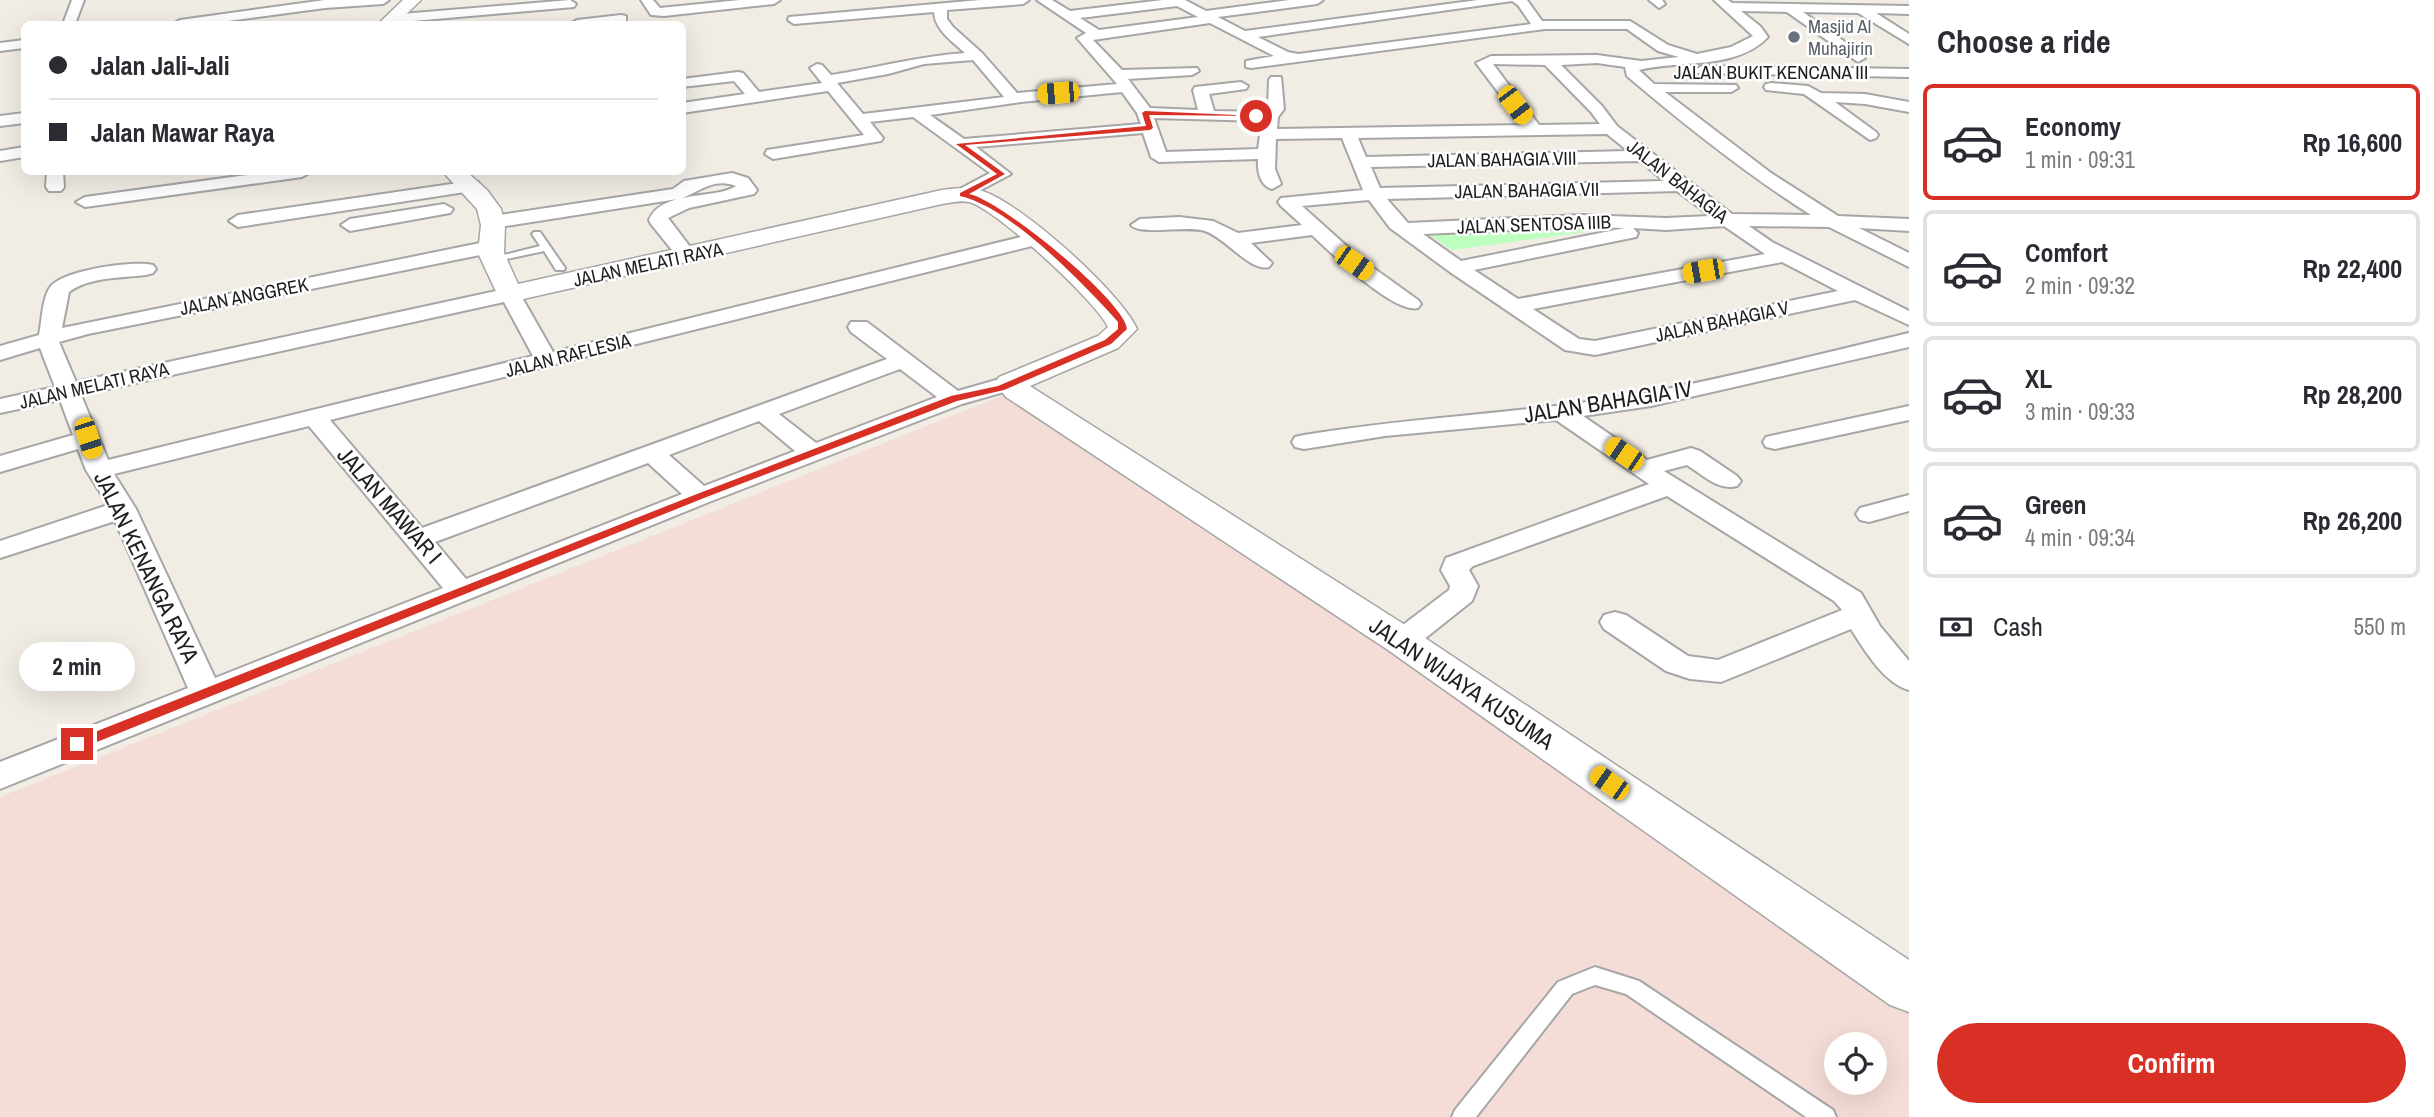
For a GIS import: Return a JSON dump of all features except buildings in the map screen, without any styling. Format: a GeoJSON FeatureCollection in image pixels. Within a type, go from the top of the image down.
{"type":"FeatureCollection","features":[{"type":"Feature","properties":{"kind":"street"},"geometry":{"type":"LineString","coordinates":[[70,21],[78,0]]}},
{"type":"Feature","properties":{"kind":"street"},"geometry":{"type":"LineString","coordinates":[[281,0],[284,7],[292,11]]}},
{"type":"Feature","properties":{"kind":"street"},"geometry":{"type":"LineString","coordinates":[[222,21],[325,5],[383,0]]}},
{"type":"Feature","properties":{"kind":"street"},"geometry":{"type":"LineString","coordinates":[[389,21],[413,0]]}},
{"type":"Feature","properties":{"kind":"street"},"geometry":{"type":"LineString","coordinates":[[647,0],[660,12],[730,2],[775,0]]}},
{"type":"Feature","properties":{"kind":"street"},"geometry":{"type":"LineString","coordinates":[[955,0],[976,5]]}},
{"type":"Feature","properties":{"kind":"street"},"geometry":{"type":"LineString","coordinates":[[794,20],[1023,0]]}},
{"type":"Feature","properties":{"kind":"street"},"geometry":{"type":"LineString","coordinates":[[1043,0],[1097,34]]}},
{"type":"Feature","properties":{"kind":"street"},"geometry":{"type":"LineString","coordinates":[[1266,154],[1159,157],[1147,120],[1123,81],[1084,38],[1317,0]]}},
{"type":"Feature","properties":{"kind":"street"},"geometry":{"type":"LineString","coordinates":[[1381,0],[1465,37]]}},
{"type":"Feature","properties":{"kind":"street"},"geometry":{"type":"LineString","coordinates":[[1243,35],[1506,0]]}},
{"type":"Feature","properties":{"kind":"street"},"geometry":{"type":"LineString","coordinates":[[1517,0],[1540,25]]}},
{"type":"Feature","properties":{"kind":"street"},"geometry":{"type":"LineString","coordinates":[[1846,0],[1909,40]]}},
{"type":"Feature","properties":{"kind":"street"},"geometry":{"type":"LineString","coordinates":[[238,1],[251,17]]}},
{"type":"Feature","properties":{"kind":"street"},"geometry":{"type":"LineString","coordinates":[[1070,15],[1177,1],[1293,58]]}},
{"type":"Feature","properties":{"kind":"street"},"geometry":{"type":"LineString","coordinates":[[1783,3],[1858,58]]}},
{"type":"Feature","properties":{"kind":"street"},"geometry":{"type":"LineString","coordinates":[[1725,4],[1783,3],[1909,10]]}},
{"type":"Feature","properties":{"kind":"street"},"geometry":{"type":"LineString","coordinates":[[415,21],[468,19],[570,4]]}},
{"type":"Feature","properties":{"kind":"street"},"geometry":{"type":"LineString","coordinates":[[1535,131],[1483,63],[1597,59],[1637,70],[1728,52],[1761,37],[1725,4]]}},
{"type":"Feature","properties":{"kind":"street"},"geometry":{"type":"LineString","coordinates":[[531,8],[542,21]]}},
{"type":"Feature","properties":{"kind":"street"},"geometry":{"type":"LineString","coordinates":[[940,9],[941,19],[948,30],[977,57],[1013,98]]}},
{"type":"Feature","properties":{"kind":"street"},"geometry":{"type":"LineString","coordinates":[[603,21],[621,19]]}},
{"type":"Feature","properties":{"kind":"street"},"geometry":{"type":"LineString","coordinates":[[1251,64],[1538,28],[1540,25],[1630,25],[1663,48],[1697,58]]}},
{"type":"Feature","properties":{"kind":"street"},"geometry":{"type":"LineString","coordinates":[[0,47],[21,44]]}},
{"type":"Feature","properties":{"kind":"street"},"geometry":{"type":"LineString","coordinates":[[1728,52],[1766,54]]}},
{"type":"Feature","properties":{"kind":"street"},"geometry":{"type":"LineString","coordinates":[[1804,56],[1909,61]]}},
{"type":"Feature","properties":{"kind":"street"},"geometry":{"type":"LineString","coordinates":[[686,107],[756,98],[825,78],[888,70],[923,60],[977,57]]}},
{"type":"Feature","properties":{"kind":"street","name":"JALAN BAHAGIA"},"geometry":{"type":"LineString","coordinates":[[1549,61],[1597,109],[1611,129],[1681,187],[1784,256],[1909,319]]}},
{"type":"Feature","properties":{"kind":"street"},"geometry":{"type":"LineString","coordinates":[[1637,70],[1650,88],[1753,167],[1864,241],[1909,261]]}},
{"type":"Feature","properties":{"kind":"street","name":"JALAN BUKIT KENCANA III"},"geometry":{"type":"LineString","coordinates":[[1637,70],[1909,73]]}},
{"type":"Feature","properties":{"kind":"street"},"geometry":{"type":"LineString","coordinates":[[858,119],[1014,100],[1013,98],[1192,71]]}},
{"type":"Feature","properties":{"kind":"street"},"geometry":{"type":"LineString","coordinates":[[686,82],[738,76],[756,98]]}},
{"type":"Feature","properties":{"kind":"street"},"geometry":{"type":"LineString","coordinates":[[773,154],[875,138],[825,78]]}},
{"type":"Feature","properties":{"kind":"street"},"geometry":{"type":"LineString","coordinates":[[1272,184],[1266,169],[1266,154],[1270,125],[1276,109],[1276,80]]}},
{"type":"Feature","properties":{"kind":"street"},"geometry":{"type":"LineString","coordinates":[[1208,116],[1200,90],[1241,86]]}},
{"type":"Feature","properties":{"kind":"street"},"geometry":{"type":"LineString","coordinates":[[1650,88],[1801,88],[1820,97],[1870,135]]}},
{"type":"Feature","properties":{"kind":"street"},"geometry":{"type":"LineString","coordinates":[[1820,97],[1865,99],[1909,107]]}},
{"type":"Feature","properties":{"kind":"street"},"geometry":{"type":"LineString","coordinates":[[916,112],[1002,174],[962,195]]}},
{"type":"Feature","properties":{"kind":"street"},"geometry":{"type":"LineString","coordinates":[[959,144],[1147,120],[1208,116],[1270,125],[1535,131],[1611,129]]}},
{"type":"Feature","properties":{"kind":"street"},"geometry":{"type":"LineString","coordinates":[[0,121],[21,118]]}},
{"type":"Feature","properties":{"kind":"street"},"geometry":{"type":"LineString","coordinates":[[1350,138],[1374,194],[1402,229],[1514,306],[1784,256]]}},
{"type":"Feature","properties":{"kind":"street"},"geometry":{"type":"LineString","coordinates":[[0,156],[21,152]]}},
{"type":"Feature","properties":{"kind":"street","name":"JALAN BAHAGIA VIII"},"geometry":{"type":"LineString","coordinates":[[1360,162],[1645,156]]}},
{"type":"Feature","properties":{"kind":"street"},"geometry":{"type":"LineString","coordinates":[[85,202],[280,175]]}},
{"type":"Feature","properties":{"kind":"street"},"geometry":{"type":"LineString","coordinates":[[350,225],[618,203],[678,194],[690,185],[706,181],[732,178],[742,182],[748,190],[683,204],[660,215],[657,220],[687,256]]}},
{"type":"Feature","properties":{"kind":"street","name":"JALAN BAHAGIA VII"},"geometry":{"type":"LineString","coordinates":[[1317,229],[1287,202],[1374,194],[1681,187]]}},
{"type":"Feature","properties":{"kind":"street"},"geometry":{"type":"LineString","coordinates":[[0,776],[700,496],[954,398],[1010,383],[1108,342],[1123,329],[1122,321],[1091,287],[1038,239],[979,198],[962,195]]}},
{"type":"Feature","properties":{"kind":"street","name":"JALAN MELATI RAYA"},"geometry":{"type":"LineString","coordinates":[[0,406],[962,195]]}},
{"type":"Feature","properties":{"kind":"street"},"geometry":{"type":"LineString","coordinates":[[238,221],[481,215]]}},
{"type":"Feature","properties":{"kind":"street"},"geometry":{"type":"LineString","coordinates":[[481,215],[510,294],[546,360]]}},
{"type":"Feature","properties":{"kind":"street","name":"JALAN ANGGREK"},"geometry":{"type":"LineString","coordinates":[[0,353],[481,215]]}},
{"type":"Feature","properties":{"kind":"street"},"geometry":{"type":"LineString","coordinates":[[1457,268],[1666,224],[1728,220],[1909,225]]}},
{"type":"Feature","properties":{"kind":"street"},"geometry":{"type":"LineString","coordinates":[[1140,225],[1193,221],[1209,224],[1236,239],[1262,263]]}},
{"type":"Feature","properties":{"kind":"street","name":"JALAN SENTOSA IIIB"},"geometry":{"type":"LineString","coordinates":[[1402,229],[1582,221],[1666,224]]}},
{"type":"Feature","properties":{"kind":"street"},"geometry":{"type":"LineString","coordinates":[[1236,239],[1317,229],[1354,263],[1411,304]]}},
{"type":"Feature","properties":{"kind":"street","name":"JALAN RAFLESIA"},"geometry":{"type":"LineString","coordinates":[[99,470],[316,419],[1038,239]]}},
{"type":"Feature","properties":{"kind":"street"},"geometry":{"type":"LineString","coordinates":[[48,341],[59,290],[64,284],[79,279],[146,269]]}},
{"type":"Feature","properties":{"kind":"street","name":"JALAN BAHAGIA V"},"geometry":{"type":"LineString","coordinates":[[1514,306],[1573,345],[1587,348],[1858,293]]}},
{"type":"Feature","properties":{"kind":"street"},"geometry":{"type":"LineString","coordinates":[[859,327],[954,398]]}},
{"type":"Feature","properties":{"kind":"street","name":"JALAN BAHAGIA IV"},"geometry":{"type":"LineString","coordinates":[[1304,442],[1385,429],[1561,412],[1651,399],[1909,340]]}},
{"type":"Feature","properties":{"kind":"street","name":"JALAN KENANGA RAYA"},"geometry":{"type":"LineString","coordinates":[[48,341],[99,470],[123,509],[206,692]]}},
{"type":"Feature","properties":{"kind":"street"},"geometry":{"type":"LineString","coordinates":[[420,538],[901,361]]}},
{"type":"Feature","properties":{"kind":"street","name":"JALAN WIJAYA KUSUMA"},"geometry":{"type":"LineString","coordinates":[[1010,383],[1017,391],[1402,641],[1909,989]]}},
{"type":"Feature","properties":{"kind":"street"},"geometry":{"type":"LineString","coordinates":[[762,412],[813,453]]}},
{"type":"Feature","properties":{"kind":"street"},"geometry":{"type":"LineString","coordinates":[[1561,412],[1669,485],[1844,594],[1856,604],[1858,615],[1894,665],[1909,679]]}},
{"type":"Feature","properties":{"kind":"street"},"geometry":{"type":"LineString","coordinates":[[1775,442],[1909,414]]}},
{"type":"Feature","properties":{"kind":"street","name":"JALAN MAWAR I"},"geometry":{"type":"LineString","coordinates":[[316,419],[420,538],[462,592]]}},
{"type":"Feature","properties":{"kind":"street"},"geometry":{"type":"LineString","coordinates":[[0,464],[88,438]]}},
{"type":"Feature","properties":{"kind":"street"},"geometry":{"type":"LineString","coordinates":[[652,453],[700,496]]}},
{"type":"Feature","properties":{"kind":"street"},"geometry":{"type":"LineString","coordinates":[[1645,468],[1691,456],[1728,481]]}},
{"type":"Feature","properties":{"kind":"street"},"geometry":{"type":"LineString","coordinates":[[1402,641],[1462,594],[1464,586],[1455,570],[1456,564],[1669,485]]}},
{"type":"Feature","properties":{"kind":"street"},"geometry":{"type":"LineString","coordinates":[[1869,514],[1909,503]]}},
{"type":"Feature","properties":{"kind":"street"},"geometry":{"type":"LineString","coordinates":[[0,550],[123,509]]}},
{"type":"Feature","properties":{"kind":"street"},"geometry":{"type":"LineString","coordinates":[[1615,622],[1675,665],[1705,672],[1721,671],[1858,615]]}},
{"type":"Feature","properties":{"kind":"lane"},"geometry":{"type":"LineString","coordinates":[[481,215],[545,248]]}},
{"type":"Feature","properties":{"kind":"lane"},"geometry":{"type":"LineString","coordinates":[[537,234],[560,268]]}},
{"type":"Feature","properties":{"kind":"lane"},"geometry":{"type":"LineString","coordinates":[[1463,1117],[1565,988],[1595,976],[1632,988],[1815,1114]]}},
{"type":"Feature","properties":{"kind":"shaded area"},"geometry":{"type":"Polygon","coordinates":[[[1007,394],[1909,1000],[1909,1117],[0,1117],[0,797],[1007,394]]]}},
{"type":"Feature","properties":{"kind":"green space"},"geometry":{"type":"Polygon","coordinates":[[[1629,226],[1453,250],[1423,231],[1432,228],[1629,226]]]}},
{"type":"Feature","properties":{"kind":"place","name":"Masjid Al Muhajirin"},"geometry":{"type":"Point","coordinates":[1794,37]}},
{"type":"Feature","properties":{"kind":"route"},"geometry":{"type":"LineString","coordinates":[[77,744],[700,496],[954,398],[1001,388],[1108,342],[1123,329],[1122,321],[1091,287],[1038,239],[979,198],[962,195],[1002,174],[959,144],[1026,136],[1150,128],[1145,113],[1256,116]]}}]}
